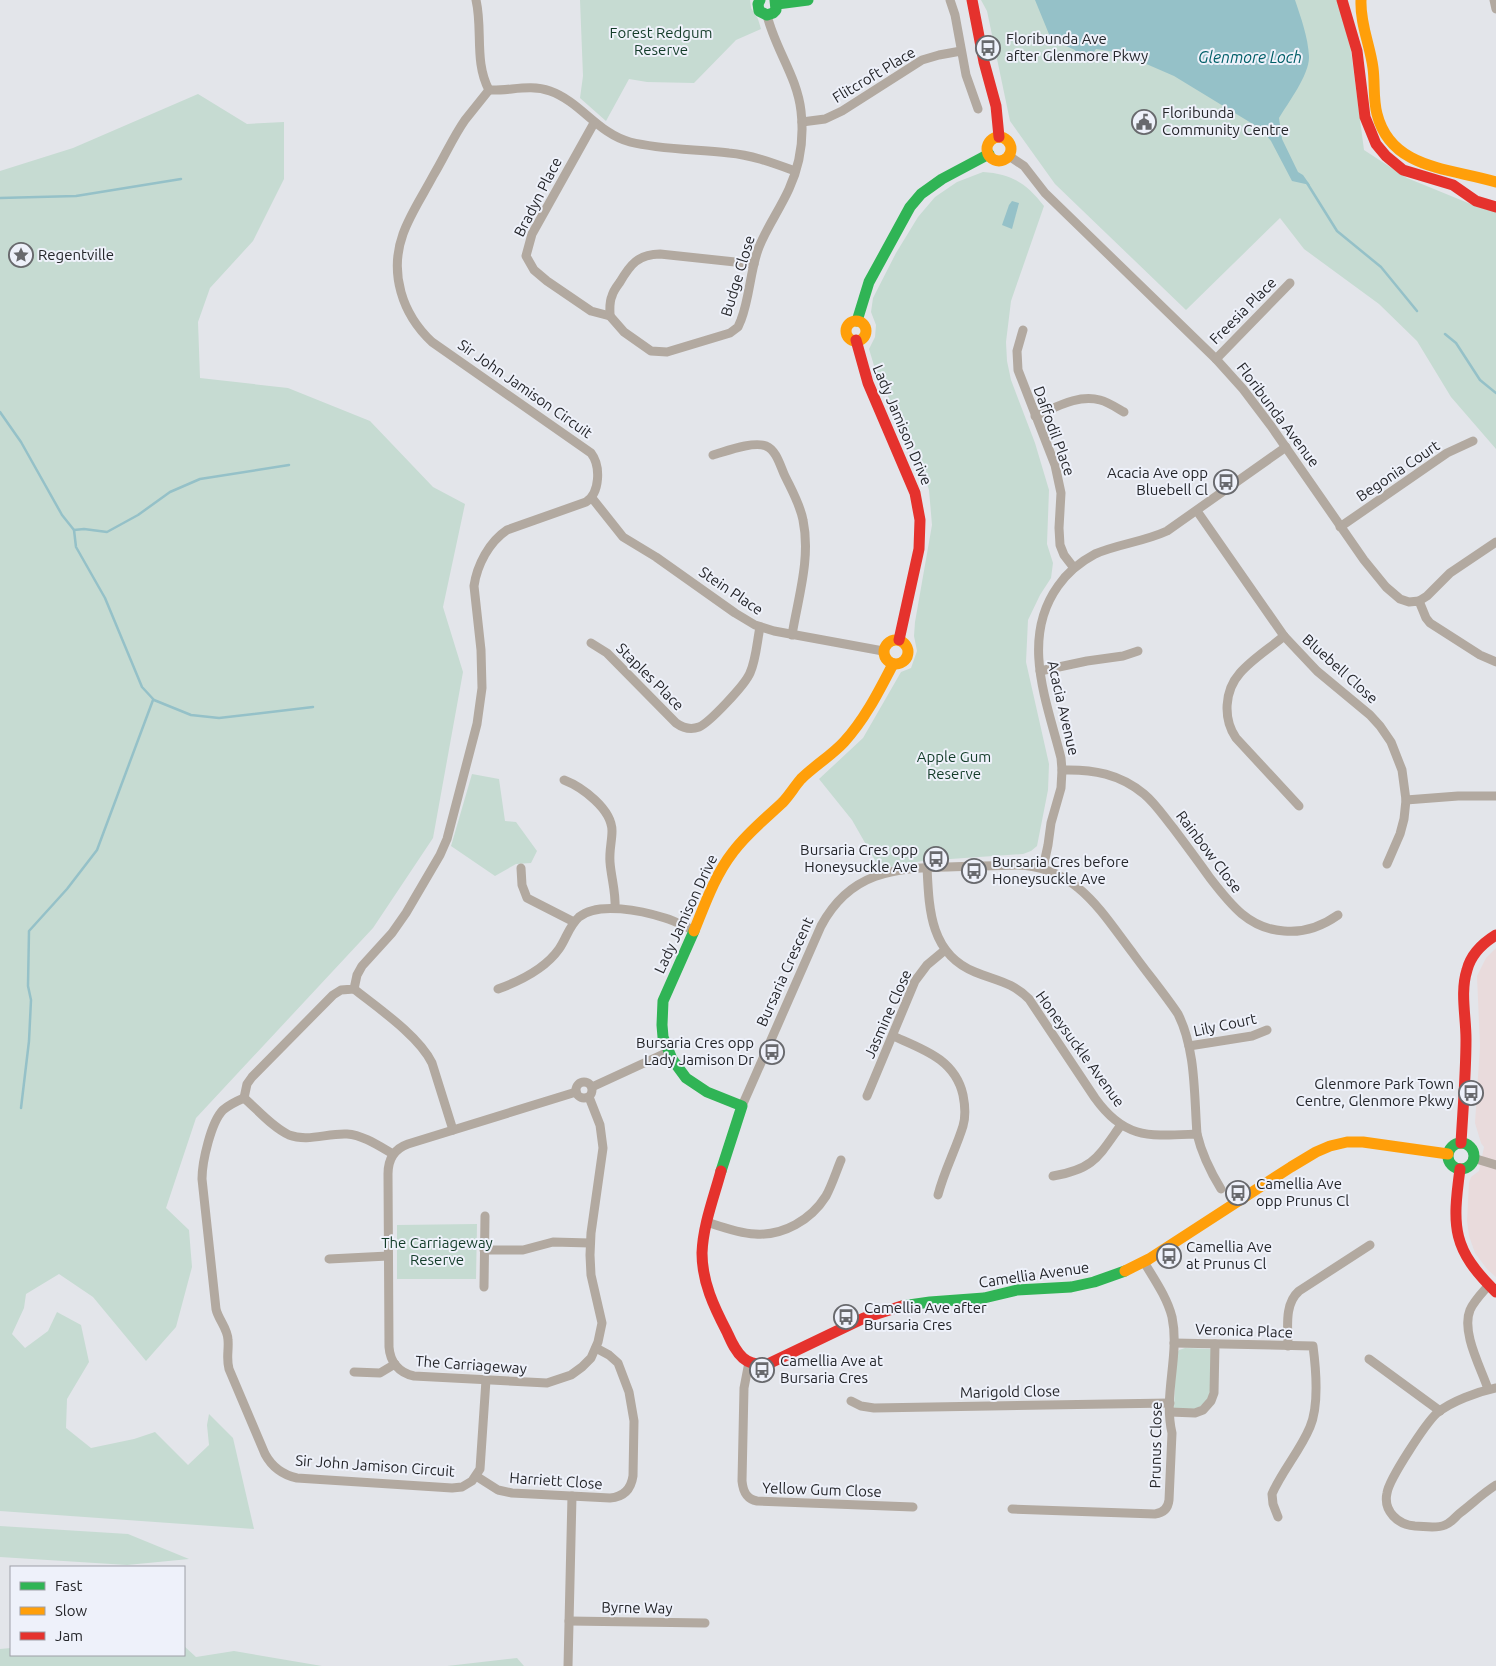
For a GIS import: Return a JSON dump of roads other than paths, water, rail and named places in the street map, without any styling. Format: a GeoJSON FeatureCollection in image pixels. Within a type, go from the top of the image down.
{"type":"FeatureCollection","features":[{"type":"Feature","properties":{"kind":"street"},"geometry":{"type":"LineString","coordinates":[[476,0],[481,67],[489,90],[528,87],[551,91],[575,105],[594,123],[614,136],[631,142],[750,156],[795,171],[801,147],[802,122],[794,80],[773,36],[767,15]]}},
{"type":"Feature","properties":{"kind":"street"},"geometry":{"type":"LineString","coordinates":[[760,0],[758,4],[759,11],[767,15],[775,12],[776,2],[808,0]]}},
{"type":"Feature","properties":{"kind":"street"},"geometry":{"type":"LineString","coordinates":[[950,0],[955,15],[969,87],[978,109]]}},
{"type":"Feature","properties":{"kind":"street"},"geometry":{"type":"LineString","coordinates":[[972,0],[984,62],[996,106],[999,138]]}},
{"type":"Feature","properties":{"kind":"street"},"geometry":{"type":"LineString","coordinates":[[1342,0],[1357,51],[1364,117],[1372,138],[1381,151],[1403,170],[1453,185],[1476,201],[1496,207]]}},
{"type":"Feature","properties":{"kind":"street"},"geometry":{"type":"LineString","coordinates":[[1361,0],[1361,19],[1369,45],[1376,113],[1379,124],[1388,140],[1401,153],[1421,163],[1496,182]]}},
{"type":"Feature","properties":{"kind":"street"},"geometry":{"type":"LineString","coordinates":[[1494,0],[1496,9]]}},
{"type":"Feature","properties":{"kind":"street","name":"Flitcroft Place"},"geometry":{"type":"LineString","coordinates":[[802,122],[825,119],[842,111],[922,60],[961,52]]}},
{"type":"Feature","properties":{"kind":"street","name":"Sir John Jamison Circuit"},"geometry":{"type":"LineString","coordinates":[[489,90],[464,121],[407,223],[399,252],[398,274],[400,288],[404,302],[413,319],[432,342],[591,453],[597,467],[597,484],[592,498]]}},
{"type":"Feature","properties":{"kind":"street","name":"Bradyn Place"},"geometry":{"type":"LineString","coordinates":[[547,281],[534,270],[526,256],[529,241],[594,123]]}},
{"type":"Feature","properties":{"kind":"street"},"geometry":{"type":"LineString","coordinates":[[999,138],[1009,142],[1010,156],[1000,161],[993,160],[988,154],[990,142],[999,138]]}},
{"type":"Feature","properties":{"kind":"street","name":"Lady Jamison Drive"},"geometry":{"type":"LineString","coordinates":[[898,640],[918,554],[920,518],[912,482],[865,378],[856,340],[848,336],[847,331],[849,325],[857,321],[869,282],[910,207],[922,194],[942,179],[988,154]]}},
{"type":"Feature","properties":{"kind":"street","name":"Floribunda Avenue"},"geometry":{"type":"LineString","coordinates":[[1010,156],[1024,166],[1045,193],[1216,359],[1243,388],[1364,560],[1392,592],[1405,601],[1419,601]]}},
{"type":"Feature","properties":{"kind":"street","name":"Budge Close"},"geometry":{"type":"LineString","coordinates":[[547,281],[591,310],[610,316],[624,332],[648,350],[667,352],[727,335],[735,330],[741,320],[754,264],[763,238],[788,190],[795,171]]}},
{"type":"Feature","properties":{"kind":"street"},"geometry":{"type":"LineString","coordinates":[[610,316],[613,292],[628,268],[645,256],[660,254],[754,264]]}},
{"type":"Feature","properties":{"kind":"street","name":"Freesia Place"},"geometry":{"type":"LineString","coordinates":[[1216,359],[1290,283]]}},
{"type":"Feature","properties":{"kind":"street","name":"Daffodil Place"},"geometry":{"type":"LineString","coordinates":[[1023,330],[1017,345],[1017,363],[1022,382],[1055,465],[1062,501],[1058,528],[1060,545],[1064,555],[1074,568]]}},
{"type":"Feature","properties":{"kind":"street"},"geometry":{"type":"LineString","coordinates":[[1035,416],[1086,398],[1106,402],[1124,412]]}},
{"type":"Feature","properties":{"kind":"street","name":"Begonia Court"},"geometry":{"type":"LineString","coordinates":[[1340,527],[1448,453],[1473,441]]}},
{"type":"Feature","properties":{"kind":"street"},"geometry":{"type":"LineString","coordinates":[[713,454],[768,443],[795,496],[805,529],[805,562],[792,635]]}},
{"type":"Feature","properties":{"kind":"street","name":"Acacia Avenue"},"geometry":{"type":"LineString","coordinates":[[1043,868],[1062,770],[1061,758],[1040,671],[1038,645],[1043,614],[1057,587],[1074,568],[1088,558],[1104,550],[1145,540],[1167,531],[1286,448]]}},
{"type":"Feature","properties":{"kind":"street"},"geometry":{"type":"LineString","coordinates":[[354,988],[357,975],[362,966],[392,933],[437,862],[445,844],[480,702],[482,662],[474,586],[475,578],[488,548],[496,538],[507,530],[580,505],[592,498]]}},
{"type":"Feature","properties":{"kind":"street","name":"Stein Place"},"geometry":{"type":"LineString","coordinates":[[592,498],[623,537],[656,557],[735,614],[760,627],[792,635],[883,651]]}},
{"type":"Feature","properties":{"kind":"street","name":"Bluebell Close"},"geometry":{"type":"LineString","coordinates":[[1197,511],[1284,636],[1317,671],[1366,711],[1380,726],[1390,742],[1400,763],[1406,800],[1400,834],[1387,864]]}},
{"type":"Feature","properties":{"kind":"street"},"geometry":{"type":"LineString","coordinates":[[1496,542],[1450,573],[1427,596],[1419,601],[1430,623],[1480,655],[1496,662]]}},
{"type":"Feature","properties":{"kind":"street","name":"Staples Place"},"geometry":{"type":"LineString","coordinates":[[591,643],[607,653],[676,723],[690,733],[704,724],[744,683],[752,669],[760,627]]}},
{"type":"Feature","properties":{"kind":"street"},"geometry":{"type":"LineString","coordinates":[[1284,636],[1240,673],[1230,689],[1227,700],[1227,712],[1236,738],[1299,806]]}},
{"type":"Feature","properties":{"kind":"street"},"geometry":{"type":"LineString","coordinates":[[898,640],[907,648],[908,655],[900,664],[893,664],[884,658],[883,651],[887,644],[898,640]]}},
{"type":"Feature","properties":{"kind":"street"},"geometry":{"type":"LineString","coordinates":[[1040,671],[1123,656],[1138,651]]}},
{"type":"Feature","properties":{"kind":"street","name":"Lady Jamison Drive"},"geometry":{"type":"LineString","coordinates":[[742,1106],[697,1086],[680,1071],[668,1052],[661,1024],[663,1001],[714,884],[732,853],[756,824],[783,802],[801,779],[845,741],[864,718],[893,664]]}},
{"type":"Feature","properties":{"kind":"street","name":"Rainbow Close"},"geometry":{"type":"LineString","coordinates":[[1062,770],[1092,770],[1107,774],[1126,782],[1145,794],[1230,904],[1250,921],[1272,930],[1295,932],[1320,926],[1338,915]]}},
{"type":"Feature","properties":{"kind":"street"},"geometry":{"type":"LineString","coordinates":[[564,780],[576,784],[584,790],[610,818],[612,830],[610,860],[615,908]]}},
{"type":"Feature","properties":{"kind":"street"},"geometry":{"type":"LineString","coordinates":[[1406,800],[1458,796],[1496,796]]}},
{"type":"Feature","properties":{"kind":"street","name":"Bursaria Crescent"},"geometry":{"type":"LineString","coordinates":[[749,1362],[740,1356],[735,1349],[707,1287],[702,1251],[706,1222],[732,1133],[742,1106],[821,926],[836,903],[855,887],[878,875],[899,870],[927,867],[1017,865],[1043,868],[1067,879],[1080,889],[1093,901],[1174,1009],[1184,1026],[1189,1046],[1197,1134],[1207,1166],[1221,1189]]}},
{"type":"Feature","properties":{"kind":"street","name":"Honeysuckle Avenue"},"geometry":{"type":"LineString","coordinates":[[927,867],[930,917],[945,950],[967,968],[1006,982],[1026,996],[1100,1105],[1121,1125],[1151,1135],[1197,1134]]}},
{"type":"Feature","properties":{"kind":"street"},"geometry":{"type":"LineString","coordinates":[[521,868],[522,885],[527,898],[574,922]]}},
{"type":"Feature","properties":{"kind":"street"},"geometry":{"type":"LineString","coordinates":[[498,990],[522,979],[551,958],[560,947],[574,922],[590,911],[615,908],[663,917],[693,930]]}},
{"type":"Feature","properties":{"kind":"street"},"geometry":{"type":"LineString","coordinates":[[1461,1142],[1466,1046],[1464,980],[1474,954],[1496,935]]}},
{"type":"Feature","properties":{"kind":"street","name":"Jasmine Close"},"geometry":{"type":"LineString","coordinates":[[867,1096],[912,987],[918,976],[932,960],[945,950]]}},
{"type":"Feature","properties":{"kind":"street"},"geometry":{"type":"LineString","coordinates":[[453,1130],[427,1053],[416,1041],[354,988],[341,990],[333,995],[252,1077],[247,1084],[244,1098],[279,1129],[290,1135],[307,1138],[342,1134],[354,1135],[378,1145],[393,1154],[408,1144],[576,1092]]}},
{"type":"Feature","properties":{"kind":"street","name":"Lily Court"},"geometry":{"type":"LineString","coordinates":[[1189,1046],[1252,1036],[1267,1030]]}},
{"type":"Feature","properties":{"kind":"street"},"geometry":{"type":"LineString","coordinates":[[893,1036],[928,1051],[941,1060],[955,1074],[962,1091],[965,1110],[963,1124],[938,1194]]}},
{"type":"Feature","properties":{"kind":"street"},"geometry":{"type":"LineString","coordinates":[[592,1086],[668,1052]]}},
{"type":"Feature","properties":{"kind":"street"},"geometry":{"type":"LineString","coordinates":[[576,1092],[576,1087],[583,1082],[592,1086]]}},
{"type":"Feature","properties":{"kind":"street"},"geometry":{"type":"LineString","coordinates":[[576,1092],[582,1098],[589,1097],[592,1086]]}},
{"type":"Feature","properties":{"kind":"street","name":"The Carriageway"},"geometry":{"type":"LineString","coordinates":[[393,1154],[388,1169],[388,1256],[389,1347],[390,1356],[395,1364],[404,1373],[414,1376],[541,1384],[559,1381],[571,1376],[582,1367],[596,1348],[602,1318],[592,1276],[590,1243],[603,1148],[600,1125],[589,1097]]}},
{"type":"Feature","properties":{"kind":"street","name":"Sir John Jamison Circuit"},"geometry":{"type":"LineString","coordinates":[[244,1098],[225,1109],[216,1120],[202,1168],[202,1179],[216,1309],[228,1338],[227,1358],[229,1369],[267,1457],[279,1470],[288,1476],[297,1478],[452,1488],[462,1487],[476,1476],[482,1463],[486,1380]]}},
{"type":"Feature","properties":{"kind":"street"},"geometry":{"type":"LineString","coordinates":[[1053,1176],[1075,1172],[1093,1162],[1121,1125]]}},
{"type":"Feature","properties":{"kind":"street","name":"Camellia Avenue"},"geometry":{"type":"LineString","coordinates":[[749,1362],[757,1365],[768,1364],[860,1320],[895,1308],[929,1301],[987,1298],[1014,1290],[1073,1286],[1108,1278],[1144,1262],[1291,1167],[1330,1146],[1347,1142],[1363,1142],[1448,1154]]}},
{"type":"Feature","properties":{"kind":"street"},"geometry":{"type":"LineString","coordinates":[[1461,1142],[1469,1146],[1473,1152],[1473,1158],[1470,1164],[1460,1169],[1452,1166],[1449,1162],[1448,1154],[1453,1145],[1461,1142]]}},
{"type":"Feature","properties":{"kind":"street"},"geometry":{"type":"LineString","coordinates":[[1473,1158],[1496,1165]]}},
{"type":"Feature","properties":{"kind":"street"},"geometry":{"type":"LineString","coordinates":[[706,1222],[755,1234],[778,1232],[791,1227],[810,1215],[822,1202],[841,1160]]}},
{"type":"Feature","properties":{"kind":"street"},"geometry":{"type":"LineString","coordinates":[[1460,1169],[1456,1216],[1459,1240],[1465,1256],[1473,1268],[1492,1288],[1472,1306],[1467,1322],[1469,1336],[1492,1389],[1454,1403],[1440,1411],[1431,1420],[1416,1440],[1389,1484],[1386,1496],[1387,1504],[1391,1514],[1409,1526],[1440,1526],[1448,1524],[1487,1490],[1496,1485]]}},
{"type":"Feature","properties":{"kind":"street"},"geometry":{"type":"LineString","coordinates":[[484,1216],[484,1287]]}},
{"type":"Feature","properties":{"kind":"street"},"geometry":{"type":"LineString","coordinates":[[484,1250],[522,1250],[554,1242],[590,1243]]}},
{"type":"Feature","properties":{"kind":"street"},"geometry":{"type":"LineString","coordinates":[[1288,1346],[1289,1307],[1292,1297],[1298,1290],[1370,1245]]}},
{"type":"Feature","properties":{"kind":"street"},"geometry":{"type":"LineString","coordinates":[[329,1259],[388,1256]]}},
{"type":"Feature","properties":{"kind":"street","name":"Prunus Close"},"geometry":{"type":"LineString","coordinates":[[1012,1509],[1155,1514],[1167,1508],[1172,1433],[1170,1408],[1174,1343],[1173,1324],[1170,1309],[1144,1262]]}},
{"type":"Feature","properties":{"kind":"street","name":"Veronica Place"},"geometry":{"type":"LineString","coordinates":[[1174,1343],[1313,1346],[1315,1362],[1313,1418],[1307,1433],[1272,1494],[1273,1504],[1278,1517]]}},
{"type":"Feature","properties":{"kind":"street","name":"Marigold Close"},"geometry":{"type":"LineString","coordinates":[[851,1402],[874,1408],[1170,1408],[1195,1413],[1203,1410],[1211,1401],[1214,1393],[1215,1344]]}},
{"type":"Feature","properties":{"kind":"street","name":"Harriett Close"},"geometry":{"type":"LineString","coordinates":[[476,1476],[498,1490],[506,1492],[610,1498],[620,1496],[628,1490],[633,1476],[634,1422],[629,1392],[618,1363],[609,1355],[596,1348]]}},
{"type":"Feature","properties":{"kind":"street"},"geometry":{"type":"LineString","coordinates":[[1369,1359],[1440,1411]]}},
{"type":"Feature","properties":{"kind":"street","name":"Yellow Gum Close"},"geometry":{"type":"LineString","coordinates":[[749,1362],[744,1388],[742,1481],[745,1493],[749,1499],[757,1502],[913,1507]]}},
{"type":"Feature","properties":{"kind":"street"},"geometry":{"type":"LineString","coordinates":[[354,1372],[380,1373],[395,1364]]}},
{"type":"Feature","properties":{"kind":"street"},"geometry":{"type":"LineString","coordinates":[[568,1666],[572,1496]]}},
{"type":"Feature","properties":{"kind":"street","name":"Byrne Way"},"geometry":{"type":"LineString","coordinates":[[569,1620],[705,1623]]}},
{"type":"Feature","properties":{"kind":"water","name":"Glenmore Loch"},"geometry":{"type":"Polygon","coordinates":[[[1035,0],[1295,0],[1304,28],[1309,56],[1306,71],[1298,88],[1279,118],[1282,139],[1298,172],[1303,175],[1310,185],[1292,181],[1271,141],[1261,129],[1174,76],[1121,53],[1096,49],[1087,61],[1079,57],[1075,50],[1051,39],[1035,0]]]}},
{"type":"Feature","properties":{"kind":"water"},"geometry":{"type":"Polygon","coordinates":[[[1012,201],[1019,203],[1012,229],[1002,225],[1012,201]]]}},
{"type":"Feature","properties":{"kind":"waterway"},"geometry":{"type":"LineString","coordinates":[[0,198],[76,196],[181,179]]}},
{"type":"Feature","properties":{"kind":"waterway"},"geometry":{"type":"LineString","coordinates":[[1307,183],[1337,231],[1381,267],[1417,311]]}},
{"type":"Feature","properties":{"kind":"waterway"},"geometry":{"type":"LineString","coordinates":[[1445,334],[1456,343],[1480,380],[1496,393]]}},
{"type":"Feature","properties":{"kind":"waterway"},"geometry":{"type":"LineString","coordinates":[[0,412],[21,442],[62,515],[74,530],[76,547],[105,598],[142,687],[154,700],[191,715],[219,718],[313,707]]}},
{"type":"Feature","properties":{"kind":"waterway"},"geometry":{"type":"LineString","coordinates":[[74,530],[84,529],[107,532],[138,515],[170,492],[200,479],[289,465]]}},
{"type":"Feature","properties":{"kind":"waterway"},"geometry":{"type":"LineString","coordinates":[[21,1108],[29,1041],[31,1000],[28,986],[29,931],[67,889],[97,850],[153,700]]}},
{"type":"Feature","properties":{"kind":"place","name":"Floribunda Ave after Glenmore Pkwy"},"geometry":{"type":"Point","coordinates":[988,48]}},
{"type":"Feature","properties":{"kind":"place","name":"Floribunda Community Centre"},"geometry":{"type":"Point","coordinates":[1144,122]}},
{"type":"Feature","properties":{"kind":"place","name":"Regentville"},"geometry":{"type":"Point","coordinates":[21,255]}},
{"type":"Feature","properties":{"kind":"place","name":"Acacia Ave opp Bluebell Cl"},"geometry":{"type":"Point","coordinates":[1226,482]}},
{"type":"Feature","properties":{"kind":"place","name":"Bursaria Cres opp Honeysuckle Ave"},"geometry":{"type":"Point","coordinates":[936,859]}},
{"type":"Feature","properties":{"kind":"place","name":"Bursaria Cres before Honeysuckle Ave"},"geometry":{"type":"Point","coordinates":[974,871]}},
{"type":"Feature","properties":{"kind":"place","name":"Bursaria Cres opp Lady Jamison Dr"},"geometry":{"type":"Point","coordinates":[772,1052]}},
{"type":"Feature","properties":{"kind":"place","name":"Glenmore Park Town Centre, Glenmore Pkwy"},"geometry":{"type":"Point","coordinates":[1471,1093]}},
{"type":"Feature","properties":{"kind":"place","name":"Camellia Ave opp Prunus Cl"},"geometry":{"type":"Point","coordinates":[1238,1193]}},
{"type":"Feature","properties":{"kind":"place","name":"Camellia Ave at Prunus Cl"},"geometry":{"type":"Point","coordinates":[1169,1256]}},
{"type":"Feature","properties":{"kind":"place","name":"Camellia Ave after Bursaria Cres"},"geometry":{"type":"Point","coordinates":[846,1317]}},
{"type":"Feature","properties":{"kind":"place","name":"Camellia Ave at Bursaria Cres"},"geometry":{"type":"Point","coordinates":[762,1370]}},
{"type":"Feature","properties":{"kind":"park label","name":"Forest Redgum Reserve"},"geometry":{"type":"Point","coordinates":[661,42]}},
{"type":"Feature","properties":{"kind":"park label","name":"Apple Gum Reserve"},"geometry":{"type":"Point","coordinates":[954,766]}},
{"type":"Feature","properties":{"kind":"park label","name":"The Carriageway Reserve"},"geometry":{"type":"Point","coordinates":[437,1252]}}]}
